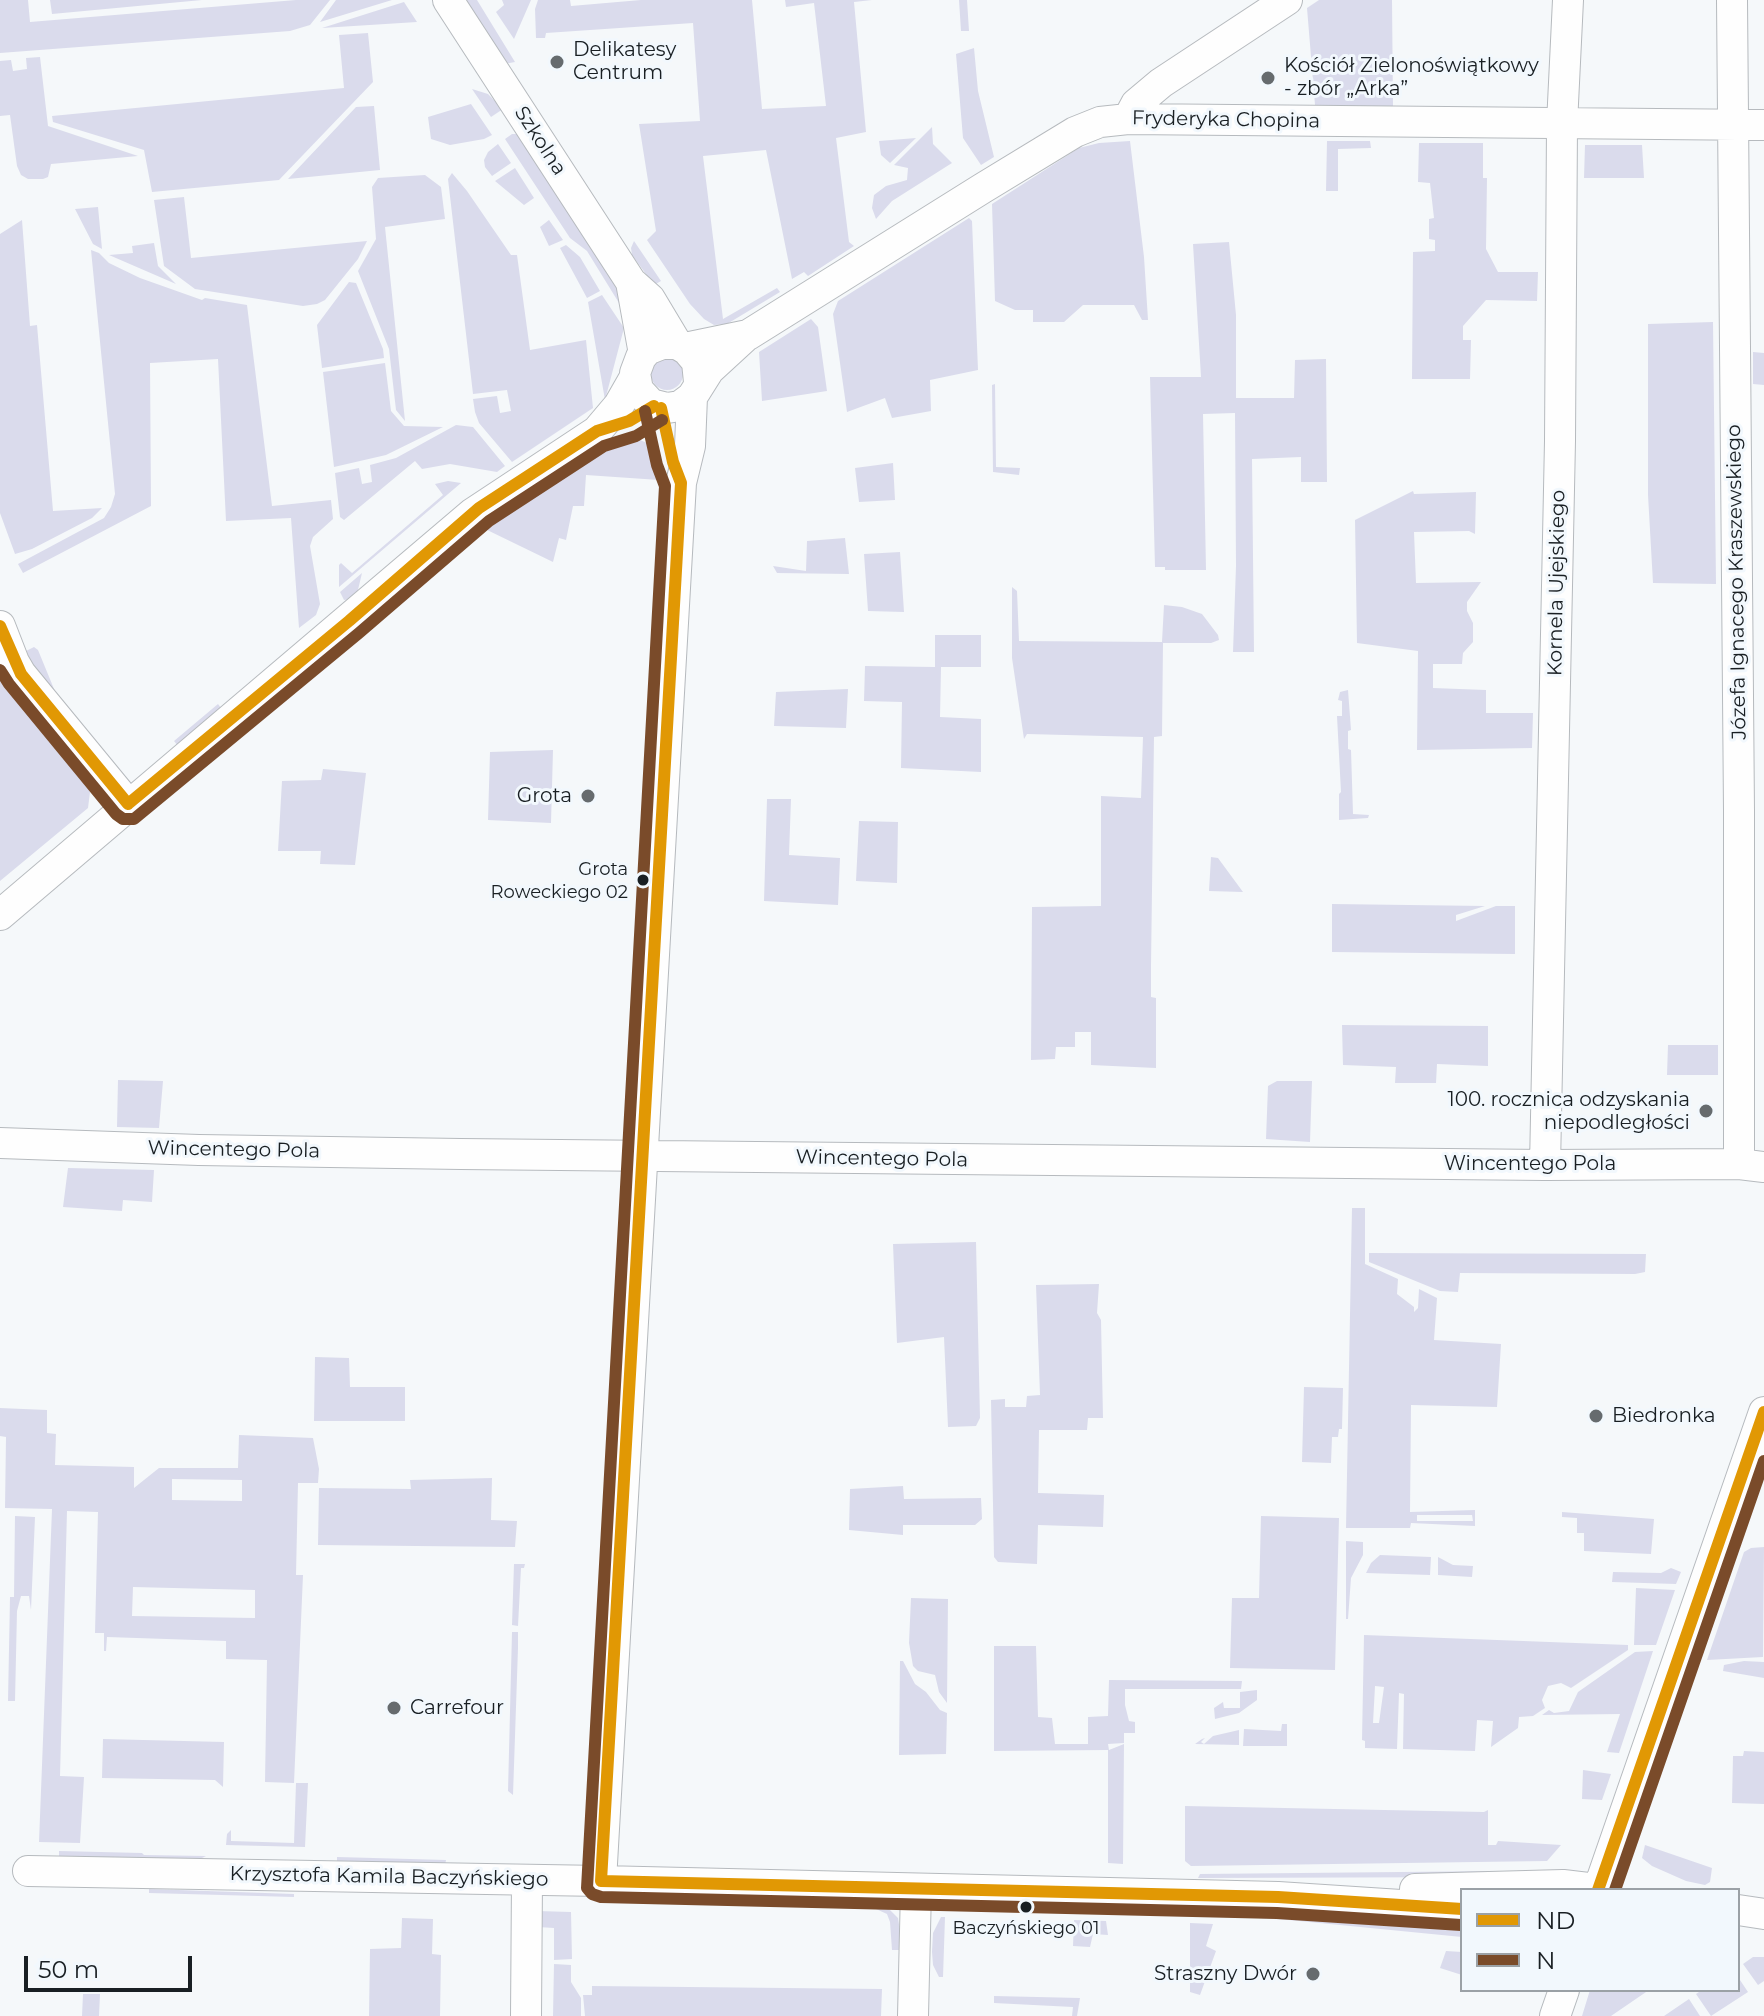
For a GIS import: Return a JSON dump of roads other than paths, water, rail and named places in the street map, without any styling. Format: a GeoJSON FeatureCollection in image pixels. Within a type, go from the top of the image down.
{"type":"FeatureCollection","features":[{"type":"Feature","properties":{"kind":"street","name":"Szkolna"},"geometry":{"type":"LineString","coordinates":[[448,0],[631,282]]}},
{"type":"Feature","properties":{"kind":"street"},"geometry":{"type":"LineString","coordinates":[[1128,119],[1140,101],[1161,83],[1287,0]]}},
{"type":"Feature","properties":{"kind":"street","name":"Kornela Ujejskiego"},"geometry":{"type":"LineString","coordinates":[[1545,1165],[1560,456],[1562,124],[1568,0]]}},
{"type":"Feature","properties":{"kind":"street","name":"Józefa Ignacego Kraszewskiego"},"geometry":{"type":"LineString","coordinates":[[1732,0],[1739,810],[1752,1166]]}},
{"type":"Feature","properties":{"kind":"street","name":"Fryderyka Chopina"},"geometry":{"type":"LineString","coordinates":[[748,335],[1075,132],[1100,122],[1128,119],[1764,125]]}},
{"type":"Feature","properties":{"kind":"street"},"geometry":{"type":"LineString","coordinates":[[601,1881],[681,483],[690,446],[697,362],[681,346],[650,299],[631,282]]}},
{"type":"Feature","properties":{"kind":"street"},"geometry":{"type":"LineString","coordinates":[[631,282],[642,397],[658,407],[681,483]]}},
{"type":"Feature","properties":{"kind":"street"},"geometry":{"type":"LineString","coordinates":[[597,431],[619,405],[639,366],[662,344],[681,346],[748,335]]}},
{"type":"Feature","properties":{"kind":"street"},"geometry":{"type":"LineString","coordinates":[[0,915],[479,508],[597,431],[629,421],[658,407],[680,406],[748,335]]}},
{"type":"Feature","properties":{"kind":"street"},"geometry":{"type":"LineString","coordinates":[[0,626],[21,674],[128,804]]}},
{"type":"Feature","properties":{"kind":"street","name":"Wincentego Pola"},"geometry":{"type":"LineString","coordinates":[[0,1143],[199,1150],[1752,1166]]}},
{"type":"Feature","properties":{"kind":"street"},"geometry":{"type":"LineString","coordinates":[[1599,1888],[1764,1412]]}},
{"type":"Feature","properties":{"kind":"street","name":"Krzysztofa Kamila Baczyńskiego"},"geometry":{"type":"LineString","coordinates":[[28,1871],[1278,1897],[1460,1909]]}},
{"type":"Feature","properties":{"kind":"street"},"geometry":{"type":"LineString","coordinates":[[526,2016],[527,1880]]}},
{"type":"Feature","properties":{"kind":"street","name":"Krzysztofa Kamila Baczyńskiego"},"geometry":{"type":"LineString","coordinates":[[1481,1888],[1563,1885],[1584,1888]]}},
{"type":"Feature","properties":{"kind":"street"},"geometry":{"type":"LineString","coordinates":[[913,2016],[916,1889]]}},
{"type":"Feature","properties":{"kind":"street","name":"Krzysztofa Kamila Baczyńskiego"},"geometry":{"type":"LineString","coordinates":[[1278,1897],[1460,1889]]}},
{"type":"Feature","properties":{"kind":"street"},"geometry":{"type":"LineString","coordinates":[[1555,2016],[1563,1992]]}},
{"type":"Feature","properties":{"kind":"place","name":"Delikatesy Centrum"},"geometry":{"type":"Point","coordinates":[557,62]}},
{"type":"Feature","properties":{"kind":"place","name":"Kościół Zielonoświątkowy - zbór „Arka”"},"geometry":{"type":"Point","coordinates":[1268,78]}},
{"type":"Feature","properties":{"kind":"place","name":"Grota"},"geometry":{"type":"Point","coordinates":[588,796]}},
{"type":"Feature","properties":{"kind":"place","name":"Grota Roweckiego 02"},"geometry":{"type":"Point","coordinates":[643,880]}},
{"type":"Feature","properties":{"kind":"place","name":"100. rocznica odzyskania niepodległości"},"geometry":{"type":"Point","coordinates":[1706,1111]}},
{"type":"Feature","properties":{"kind":"place","name":"Biedronka"},"geometry":{"type":"Point","coordinates":[1596,1416]}},
{"type":"Feature","properties":{"kind":"place","name":"Carrefour"},"geometry":{"type":"Point","coordinates":[394,1708]}},
{"type":"Feature","properties":{"kind":"place","name":"Baczyńskiego 01"},"geometry":{"type":"Point","coordinates":[1026,1907]}},
{"type":"Feature","properties":{"kind":"place","name":"Straszny Dwór"},"geometry":{"type":"Point","coordinates":[1313,1974]}}]}
